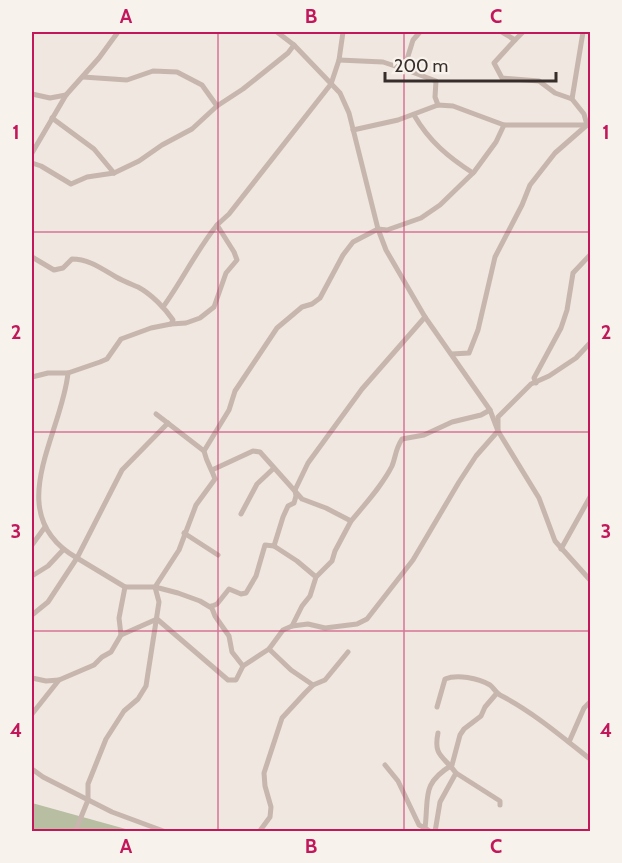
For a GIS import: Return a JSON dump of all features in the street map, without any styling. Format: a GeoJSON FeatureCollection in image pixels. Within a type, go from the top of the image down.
{"type":"FeatureCollection","features":[{"type":"Feature","properties":{"kind":"street"},"geometry":{"type":"LineString","coordinates":[[32,153],[66,95],[118,32]]}},
{"type":"Feature","properties":{"kind":"street"},"geometry":{"type":"LineString","coordinates":[[277,32],[294,45],[340,93],[349,112],[378,229],[387,250],[425,317],[490,410],[498,431],[539,498],[555,541],[591,580]]}},
{"type":"Feature","properties":{"kind":"street"},"geometry":{"type":"LineString","coordinates":[[163,308],[180,284],[185,270],[194,261],[207,236],[229,214],[332,84],[339,60],[343,32]]}},
{"type":"Feature","properties":{"kind":"street"},"geometry":{"type":"LineString","coordinates":[[404,69],[413,40],[420,32]]}},
{"type":"Feature","properties":{"kind":"street"},"geometry":{"type":"LineString","coordinates":[[502,32],[515,40]]}},
{"type":"Feature","properties":{"kind":"street"},"geometry":{"type":"LineString","coordinates":[[523,32],[494,63],[502,78],[539,81],[555,93],[572,99],[589,124]]}},
{"type":"Feature","properties":{"kind":"street"},"geometry":{"type":"LineString","coordinates":[[572,99],[584,32]]}},
{"type":"Feature","properties":{"kind":"street"},"geometry":{"type":"LineString","coordinates":[[32,163],[42,166],[70,184],[87,177],[114,173],[140,162],[162,145],[192,129],[217,106],[288,53],[294,45]]}},
{"type":"Feature","properties":{"kind":"street"},"geometry":{"type":"LineString","coordinates":[[339,60],[383,62],[436,81],[435,97],[438,105]]}},
{"type":"Feature","properties":{"kind":"street"},"geometry":{"type":"LineString","coordinates":[[83,77],[127,80],[153,71],[177,72],[202,85],[217,106]]}},
{"type":"Feature","properties":{"kind":"street"},"geometry":{"type":"LineString","coordinates":[[32,94],[50,98],[66,95]]}},
{"type":"Feature","properties":{"kind":"street"},"geometry":{"type":"LineString","coordinates":[[353,130],[414,115],[438,105],[462,109],[504,125],[589,124]]}},
{"type":"Feature","properties":{"kind":"street"},"geometry":{"type":"LineString","coordinates":[[414,115],[425,134],[450,159],[473,173]]}},
{"type":"Feature","properties":{"kind":"street"},"geometry":{"type":"LineString","coordinates":[[52,117],[94,149],[114,173]]}},
{"type":"Feature","properties":{"kind":"street"},"geometry":{"type":"LineString","coordinates":[[452,354],[469,353],[478,330],[495,257],[530,185],[555,153],[589,124]]}},
{"type":"Feature","properties":{"kind":"street"},"geometry":{"type":"LineString","coordinates":[[204,451],[230,410],[235,391],[277,328],[302,307],[312,304],[320,297],[343,255],[353,242],[378,229],[387,230],[421,218],[440,205],[473,173],[496,142],[504,125]]}},
{"type":"Feature","properties":{"kind":"street"},"geometry":{"type":"LineString","coordinates":[[32,376],[68,373],[107,358],[121,339],[151,328],[193,321],[214,307],[226,273],[237,260],[217,225]]}},
{"type":"Feature","properties":{"kind":"street"},"geometry":{"type":"LineString","coordinates":[[536,383],[534,378],[561,328],[567,310],[573,273],[591,255]]}},
{"type":"Feature","properties":{"kind":"street"},"geometry":{"type":"LineString","coordinates":[[32,257],[54,270],[63,268],[72,260],[82,259],[140,288],[163,308],[173,320],[171,324]]}},
{"type":"Feature","properties":{"kind":"street"},"geometry":{"type":"LineString","coordinates":[[274,546],[283,517],[288,506],[294,503],[295,490],[308,463],[362,389],[425,317]]}},
{"type":"Feature","properties":{"kind":"street"},"geometry":{"type":"LineString","coordinates":[[156,619],[228,680],[236,680],[243,666],[269,649],[283,630],[308,624],[325,628],[357,624],[367,619],[406,570],[476,456],[498,431],[498,417],[531,384],[576,358],[591,343]]}},
{"type":"Feature","properties":{"kind":"street"},"geometry":{"type":"LineString","coordinates":[[68,373],[67,392],[51,434],[39,492],[39,510],[45,528],[63,550],[125,587],[155,587],[201,601],[210,608],[218,604],[229,589],[241,594],[246,593],[256,576],[265,545],[274,546],[316,577]]}},
{"type":"Feature","properties":{"kind":"street"},"geometry":{"type":"LineString","coordinates":[[292,626],[310,596],[316,577],[332,561],[351,521],[387,475],[393,464],[395,450],[402,439],[424,435],[452,422],[481,415],[490,410]]}},
{"type":"Feature","properties":{"kind":"street"},"geometry":{"type":"LineString","coordinates":[[75,831],[87,800],[88,784],[106,739],[124,711],[138,699],[146,686],[159,602],[155,587],[179,550],[196,505],[215,479],[207,464],[204,451],[156,414]]}},
{"type":"Feature","properties":{"kind":"street"},"geometry":{"type":"LineString","coordinates":[[32,615],[48,602],[76,558],[122,470],[168,423]]}},
{"type":"Feature","properties":{"kind":"street"},"geometry":{"type":"LineString","coordinates":[[212,470],[252,451],[260,452],[302,499],[351,521]]}},
{"type":"Feature","properties":{"kind":"street"},"geometry":{"type":"LineString","coordinates":[[241,514],[257,484],[274,468]]}},
{"type":"Feature","properties":{"kind":"street"},"geometry":{"type":"LineString","coordinates":[[561,549],[591,497]]}},
{"type":"Feature","properties":{"kind":"street"},"geometry":{"type":"LineString","coordinates":[[32,544],[45,528]]}},
{"type":"Feature","properties":{"kind":"street"},"geometry":{"type":"LineString","coordinates":[[184,533],[218,555]]}},
{"type":"Feature","properties":{"kind":"street"},"geometry":{"type":"LineString","coordinates":[[32,576],[48,566],[63,550]]}},
{"type":"Feature","properties":{"kind":"street"},"geometry":{"type":"LineString","coordinates":[[122,635],[120,607],[125,587]]}},
{"type":"Feature","properties":{"kind":"street"},"geometry":{"type":"LineString","coordinates":[[212,606],[215,616],[229,636],[232,652],[243,666]]}},
{"type":"Feature","properties":{"kind":"street"},"geometry":{"type":"LineString","coordinates":[[32,678],[46,681],[59,680],[94,665],[111,652],[122,635],[156,619]]}},
{"type":"Feature","properties":{"kind":"street"},"geometry":{"type":"LineString","coordinates":[[269,649],[291,670],[313,685]]}},
{"type":"Feature","properties":{"kind":"street"},"geometry":{"type":"LineString","coordinates":[[259,831],[270,817],[272,807],[265,786],[264,773],[282,718],[313,685],[325,680],[348,652]]}},
{"type":"Feature","properties":{"kind":"street"},"geometry":{"type":"LineString","coordinates":[[437,707],[445,679],[453,676],[477,680],[513,700],[591,759]]}},
{"type":"Feature","properties":{"kind":"street"},"geometry":{"type":"LineString","coordinates":[[32,714],[59,680]]}},
{"type":"Feature","properties":{"kind":"street"},"geometry":{"type":"LineString","coordinates":[[385,765],[398,781],[419,825],[428,830],[428,786],[451,766],[460,735],[481,716],[497,693]]}},
{"type":"Feature","properties":{"kind":"street"},"geometry":{"type":"LineString","coordinates":[[569,742],[584,708],[591,702]]}},
{"type":"Feature","properties":{"kind":"street"},"geometry":{"type":"LineString","coordinates":[[438,733],[437,751],[440,758],[456,773],[500,801],[500,805]]}},
{"type":"Feature","properties":{"kind":"street"},"geometry":{"type":"LineString","coordinates":[[32,769],[43,777],[112,812],[166,831]]}},
{"type":"Feature","properties":{"kind":"street"},"geometry":{"type":"LineString","coordinates":[[435,831],[440,802],[456,773]]}},
{"type":"Feature","properties":{"kind":"street"},"geometry":{"type":"LineString","coordinates":[[56,831],[62,831]]}},
{"type":"Feature","properties":{"kind":"green space"},"geometry":{"type":"Polygon","coordinates":[[[32,803],[133,831],[32,831],[32,803]]]}}]}
